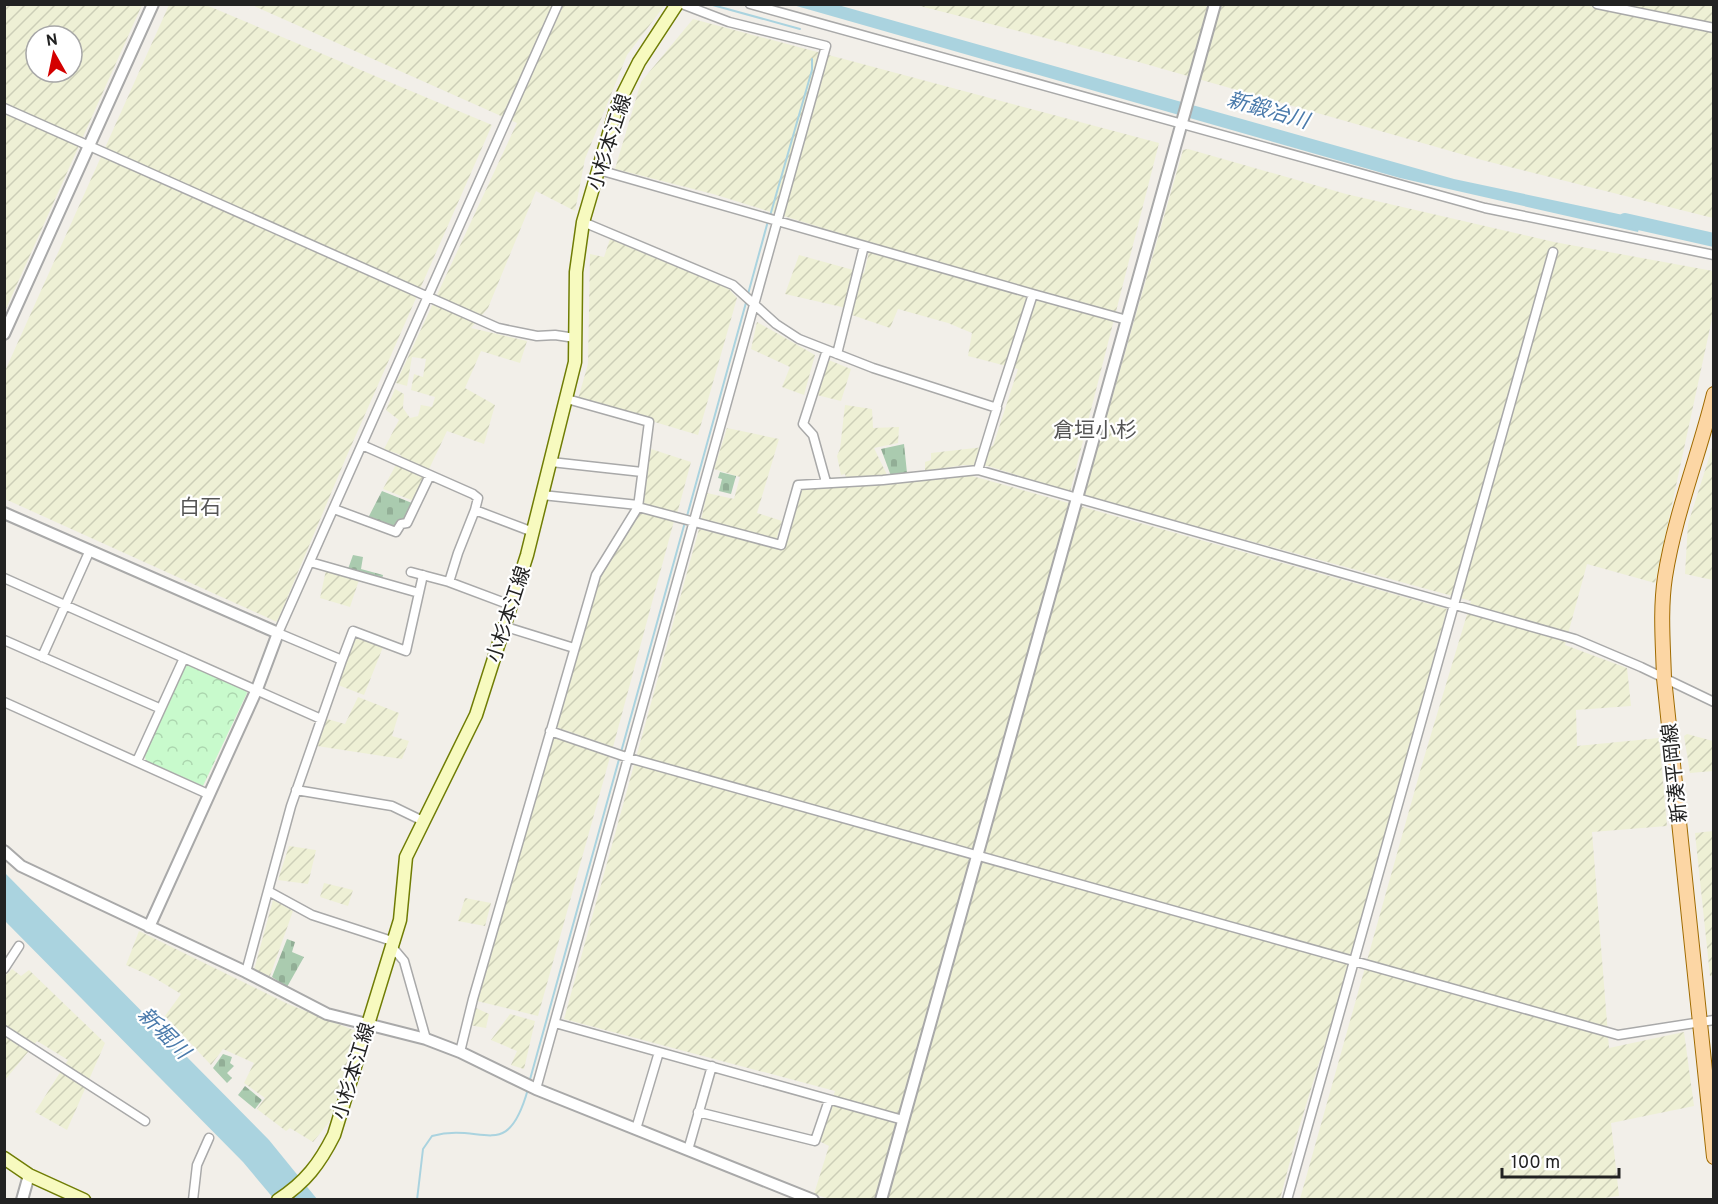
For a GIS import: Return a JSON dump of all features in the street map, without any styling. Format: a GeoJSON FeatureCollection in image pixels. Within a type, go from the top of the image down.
{"type":"FeatureCollection","features":[{"type":"Feature","properties":{"kind":"main road","name":"小杉本江線"},"geometry":{"type":"LineString","coordinates":[[278,1200],[304,1180],[321,1161],[334,1135],[379,982],[394,945],[400,920],[403,867],[408,849],[476,715],[506,627],[567,399],[574,362],[576,272],[583,222],[618,106],[639,62],[677,4]]}},
{"type":"Feature","properties":{"kind":"main road","name":"新湊平岡線"},"geometry":{"type":"LineString","coordinates":[[1713,394],[1682,502],[1665,579],[1662,619],[1664,678],[1707,1021],[1713,1157]]}},
{"type":"Feature","properties":{"kind":"main road"},"geometry":{"type":"LineString","coordinates":[[4,1158],[29,1175],[84,1200]]}},
{"type":"Feature","properties":{"kind":"street"},"geometry":{"type":"LineString","coordinates":[[4,334],[153,4]]}},
{"type":"Feature","properties":{"kind":"street"},"geometry":{"type":"LineString","coordinates":[[148,927],[257,689],[278,633],[558,4]]}},
{"type":"Feature","properties":{"kind":"street"},"geometry":{"type":"LineString","coordinates":[[536,1089],[696,522],[826,46],[729,22],[682,4]]}},
{"type":"Feature","properties":{"kind":"street"},"geometry":{"type":"LineString","coordinates":[[750,4],[1485,208],[1713,255]]}},
{"type":"Feature","properties":{"kind":"street"},"geometry":{"type":"LineString","coordinates":[[881,1200],[1215,4]]}},
{"type":"Feature","properties":{"kind":"street"},"geometry":{"type":"LineString","coordinates":[[1597,4],[1713,28]]}},
{"type":"Feature","properties":{"kind":"street"},"geometry":{"type":"LineString","coordinates":[[4,108],[498,328],[537,336],[555,335],[575,338]]}},
{"type":"Feature","properties":{"kind":"street"},"geometry":{"type":"LineString","coordinates":[[598,170],[1127,320]]}},
{"type":"Feature","properties":{"kind":"street"},"geometry":{"type":"LineString","coordinates":[[583,222],[733,285],[776,324],[799,339],[996,408]]}},
{"type":"Feature","properties":{"kind":"street"},"geometry":{"type":"LineString","coordinates":[[837,354],[864,246]]}},
{"type":"Feature","properties":{"kind":"street"},"geometry":{"type":"LineString","coordinates":[[1287,1200],[1553,252]]}},
{"type":"Feature","properties":{"kind":"street"},"geometry":{"type":"LineString","coordinates":[[978,470],[1033,294]]}},
{"type":"Feature","properties":{"kind":"street"},"geometry":{"type":"LineString","coordinates":[[826,482],[813,435],[803,424],[827,350]]}},
{"type":"Feature","properties":{"kind":"street"},"geometry":{"type":"LineString","coordinates":[[460,1052],[549,731],[596,575],[638,506],[649,422],[567,399]]}},
{"type":"Feature","properties":{"kind":"street"},"geometry":{"type":"LineString","coordinates":[[362,446],[474,494],[478,498],[449,582]]}},
{"type":"Feature","properties":{"kind":"street"},"geometry":{"type":"LineString","coordinates":[[551,462],[642,472]]}},
{"type":"Feature","properties":{"kind":"street"},"geometry":{"type":"LineString","coordinates":[[542,495],[638,506],[781,545],[798,485],[883,480],[978,470],[1077,500],[1575,639],[1713,702]]}},
{"type":"Feature","properties":{"kind":"street"},"geometry":{"type":"LineString","coordinates":[[334,508],[396,532],[401,525],[407,523],[430,475]]}},
{"type":"Feature","properties":{"kind":"street"},"geometry":{"type":"LineString","coordinates":[[475,510],[533,532]]}},
{"type":"Feature","properties":{"kind":"street"},"geometry":{"type":"LineString","coordinates":[[4,513],[342,660]]}},
{"type":"Feature","properties":{"kind":"street"},"geometry":{"type":"LineString","coordinates":[[42,657],[90,550]]}},
{"type":"Feature","properties":{"kind":"street"},"geometry":{"type":"LineString","coordinates":[[310,562],[419,593]]}},
{"type":"Feature","properties":{"kind":"street"},"geometry":{"type":"LineString","coordinates":[[411,572],[449,582],[513,606]]}},
{"type":"Feature","properties":{"kind":"street"},"geometry":{"type":"LineString","coordinates":[[246,972],[296,790],[353,631],[406,651],[423,575]]}},
{"type":"Feature","properties":{"kind":"street"},"geometry":{"type":"LineString","coordinates":[[4,578],[321,719]]}},
{"type":"Feature","properties":{"kind":"street"},"geometry":{"type":"LineString","coordinates":[[506,627],[574,648]]}},
{"type":"Feature","properties":{"kind":"street"},"geometry":{"type":"LineString","coordinates":[[4,640],[159,708]]}},
{"type":"Feature","properties":{"kind":"street"},"geometry":{"type":"LineString","coordinates":[[137,762],[159,708],[184,658]]}},
{"type":"Feature","properties":{"kind":"street"},"geometry":{"type":"LineString","coordinates":[[4,702],[208,794]]}},
{"type":"Feature","properties":{"kind":"street"},"geometry":{"type":"LineString","coordinates":[[549,731],[629,758],[1618,1035],[1707,1021]]}},
{"type":"Feature","properties":{"kind":"street"},"geometry":{"type":"LineString","coordinates":[[296,790],[392,806],[423,821]]}},
{"type":"Feature","properties":{"kind":"street"},"geometry":{"type":"LineString","coordinates":[[4,852],[21,866],[246,972],[327,1014],[367,1026],[426,1039],[460,1052],[536,1089],[813,1200]]}},
{"type":"Feature","properties":{"kind":"street"},"geometry":{"type":"LineString","coordinates":[[268,891],[312,915],[394,945],[404,961],[426,1039]]}},
{"type":"Feature","properties":{"kind":"street"},"geometry":{"type":"LineString","coordinates":[[4,969],[19,946]]}},
{"type":"Feature","properties":{"kind":"street"},"geometry":{"type":"LineString","coordinates":[[555,1023],[903,1120]]}},
{"type":"Feature","properties":{"kind":"street"},"geometry":{"type":"LineString","coordinates":[[4,1030],[145,1121]]}},
{"type":"Feature","properties":{"kind":"street"},"geometry":{"type":"LineString","coordinates":[[636,1129],[659,1052]]}},
{"type":"Feature","properties":{"kind":"street"},"geometry":{"type":"LineString","coordinates":[[688,1150],[712,1066]]}},
{"type":"Feature","properties":{"kind":"street"},"geometry":{"type":"LineString","coordinates":[[699,1112],[815,1141],[829,1100]]}},
{"type":"Feature","properties":{"kind":"street"},"geometry":{"type":"LineString","coordinates":[[192,1200],[197,1165],[209,1138]]}},
{"type":"Feature","properties":{"kind":"street"},"geometry":{"type":"LineString","coordinates":[[22,1200],[29,1175]]}},
{"type":"Feature","properties":{"kind":"green space"},"geometry":{"type":"Polygon","coordinates":[[[5,5],[142,5],[5,311],[5,5]]]}},
{"type":"Feature","properties":{"kind":"green space"},"geometry":{"type":"Polygon","coordinates":[[[169,5],[206,5],[492,125],[345,460],[277,622],[5,499],[5,371],[169,5]]]}},
{"type":"Feature","properties":{"kind":"green space"},"geometry":{"type":"Polygon","coordinates":[[[252,5],[665,5],[627,55],[585,159],[575,211],[536,191],[488,308],[471,328],[527,341],[520,363],[481,351],[465,388],[495,405],[484,444],[447,431],[414,501],[383,489],[401,455],[384,449],[399,420],[386,410],[395,389],[404,394],[403,408],[410,418],[418,416],[421,405],[432,407],[435,397],[411,390],[414,374],[423,377],[426,359],[412,357],[407,386],[396,383],[517,123],[252,5]]]}},
{"type":"Feature","properties":{"kind":"green space"},"geometry":{"type":"Polygon","coordinates":[[[916,5],[1713,5],[1713,218],[1482,160],[1135,61],[916,5]]]}},
{"type":"Feature","properties":{"kind":"green space"},"geometry":{"type":"Polygon","coordinates":[[[693,19],[1159,143],[1070,492],[988,466],[964,465],[925,471],[925,462],[931,460],[931,453],[993,446],[1018,369],[968,356],[972,333],[948,323],[898,309],[890,328],[852,315],[842,307],[785,294],[799,255],[864,273],[871,243],[713,194],[615,169],[641,82],[693,19]]]}},
{"type":"Feature","properties":{"kind":"green space"},"geometry":{"type":"Polygon","coordinates":[[[1188,149],[1346,194],[1554,242],[1713,271],[1713,314],[1655,583],[1587,564],[1565,645],[1627,668],[1631,706],[1576,710],[1577,746],[1659,738],[1667,826],[1592,832],[1609,1048],[1684,1032],[1694,1106],[1611,1123],[1619,1196],[1589,1200],[1300,1199],[1423,761],[1471,601],[1084,496],[1183,150],[1188,149]]]}},
{"type":"Feature","properties":{"kind":"green space"},"geometry":{"type":"Polygon","coordinates":[[[610,239],[729,289],[737,298],[698,435],[578,399],[588,364],[590,254],[604,257],[610,239]]]}},
{"type":"Feature","properties":{"kind":"green space"},"geometry":{"type":"Polygon","coordinates":[[[757,322],[815,355],[804,395],[782,387],[790,367],[751,349],[757,322]]]}},
{"type":"Feature","properties":{"kind":"green space"},"geometry":{"type":"Polygon","coordinates":[[[826,359],[851,369],[841,401],[813,394],[826,359]]]}},
{"type":"Feature","properties":{"kind":"green space"},"geometry":{"type":"Polygon","coordinates":[[[845,405],[872,409],[873,428],[899,427],[898,443],[874,448],[888,477],[847,480],[845,474],[841,475],[837,456],[840,449],[845,405]]]}},
{"type":"Feature","properties":{"kind":"green space"},"geometry":{"type":"Polygon","coordinates":[[[727,428],[779,439],[757,513],[782,521],[776,541],[701,520],[707,493],[734,499],[740,477],[714,469],[727,428]]]}},
{"type":"Feature","properties":{"kind":"green space"},"geometry":{"type":"Polygon","coordinates":[[[904,444],[907,473],[891,476],[881,449],[904,444]]]}},
{"type":"Feature","properties":{"kind":"green space"},"geometry":{"type":"Polygon","coordinates":[[[1713,445],[1713,580],[1685,574],[1688,524],[1713,445]]]}},
{"type":"Feature","properties":{"kind":"green space"},"geometry":{"type":"Polygon","coordinates":[[[651,449],[691,462],[677,514],[642,505],[651,449]]]}},
{"type":"Feature","properties":{"kind":"green space"},"geometry":{"type":"Polygon","coordinates":[[[720,472],[736,476],[731,494],[719,491],[722,479],[718,478],[720,472]]]}},
{"type":"Feature","properties":{"kind":"green space"},"geometry":{"type":"Polygon","coordinates":[[[965,474],[1447,609],[1352,956],[1298,1131],[1280,1199],[829,1199],[814,1194],[829,1146],[819,1141],[835,1091],[564,1019],[699,529],[783,549],[801,488],[965,474]]]}},
{"type":"Feature","properties":{"kind":"green space"},"geometry":{"type":"Polygon","coordinates":[[[382,491],[412,503],[406,521],[399,520],[395,529],[368,518],[382,491]]]}},
{"type":"Feature","properties":{"kind":"green space"},"geometry":{"type":"Polygon","coordinates":[[[641,511],[674,521],[613,747],[556,727],[601,572],[641,511]]]}},
{"type":"Feature","properties":{"kind":"green space"},"geometry":{"type":"Polygon","coordinates":[[[353,555],[363,557],[361,569],[383,575],[382,579],[348,569],[353,555]]]}},
{"type":"Feature","properties":{"kind":"green space"},"geometry":{"type":"Polygon","coordinates":[[[326,570],[359,580],[350,607],[320,598],[326,570]]]}},
{"type":"Feature","properties":{"kind":"green space"},"geometry":{"type":"Polygon","coordinates":[[[356,636],[383,647],[364,695],[338,685],[356,636]]]}},
{"type":"Feature","properties":{"kind":"green space"},"geometry":{"type":"Polygon","coordinates":[[[189,664],[246,690],[247,693],[203,786],[146,761],[144,752],[184,667],[189,664]]]}},
{"type":"Feature","properties":{"kind":"green space"},"geometry":{"type":"Polygon","coordinates":[[[358,697],[399,713],[392,736],[409,741],[402,759],[317,746],[327,719],[345,724],[358,697]]]}},
{"type":"Feature","properties":{"kind":"green space"},"geometry":{"type":"Polygon","coordinates":[[[1687,734],[1713,741],[1713,771],[1690,773],[1684,736],[1687,734]]]}},
{"type":"Feature","properties":{"kind":"green space"},"geometry":{"type":"Polygon","coordinates":[[[554,737],[610,757],[538,1016],[477,1001],[554,737]]]}},
{"type":"Feature","properties":{"kind":"green space"},"geometry":{"type":"Polygon","coordinates":[[[1713,831],[1714,976],[1710,976],[1695,833],[1713,831]]]}},
{"type":"Feature","properties":{"kind":"green space"},"geometry":{"type":"Polygon","coordinates":[[[289,846],[316,850],[308,884],[278,880],[289,846]]]}},
{"type":"Feature","properties":{"kind":"green space"},"geometry":{"type":"Polygon","coordinates":[[[324,883],[353,890],[348,906],[320,897],[324,883]]]}},
{"type":"Feature","properties":{"kind":"green space"},"geometry":{"type":"Polygon","coordinates":[[[465,898],[491,903],[485,926],[458,921],[465,898]]]}},
{"type":"Feature","properties":{"kind":"green space"},"geometry":{"type":"Polygon","coordinates":[[[273,900],[293,911],[270,976],[254,970],[273,900]]]}},
{"type":"Feature","properties":{"kind":"green space"},"geometry":{"type":"Polygon","coordinates":[[[139,931],[288,1004],[356,1031],[330,1121],[313,1142],[290,1128],[286,1131],[257,1109],[265,1098],[244,1083],[254,1063],[223,1049],[211,1065],[165,1016],[181,994],[153,977],[126,965],[139,931]]]}},
{"type":"Feature","properties":{"kind":"green space"},"geometry":{"type":"Polygon","coordinates":[[[287,939],[295,942],[292,952],[304,957],[287,987],[272,977],[287,939]]]}},
{"type":"Feature","properties":{"kind":"green space"},"geometry":{"type":"Polygon","coordinates":[[[12,969],[21,976],[29,970],[105,1043],[67,1130],[35,1112],[68,1060],[37,1041],[5,1080],[5,976],[12,969]]]}},
{"type":"Feature","properties":{"kind":"green space"},"geometry":{"type":"Polygon","coordinates":[[[476,1008],[489,1014],[486,1028],[469,1025],[476,1008]]]}},
{"type":"Feature","properties":{"kind":"green space"},"geometry":{"type":"Polygon","coordinates":[[[510,1014],[535,1021],[524,1069],[511,1065],[517,1051],[491,1040],[510,1014]]]}},
{"type":"Feature","properties":{"kind":"green space"},"geometry":{"type":"Polygon","coordinates":[[[223,1054],[232,1057],[230,1063],[234,1066],[227,1073],[232,1078],[227,1083],[213,1068],[223,1054]]]}},
{"type":"Feature","properties":{"kind":"green space"},"geometry":{"type":"Polygon","coordinates":[[[245,1086],[262,1100],[255,1109],[238,1095],[245,1086]]]}},
{"type":"Feature","properties":{"kind":"water"},"geometry":{"type":"Polygon","coordinates":[[[793,5],[838,5],[1454,179],[1642,219],[1638,232],[1400,178],[793,5]]]}},
{"type":"Feature","properties":{"kind":"water"},"geometry":{"type":"Polygon","coordinates":[[[4,872],[269,1140],[317,1199],[274,1199],[243,1162],[5,921],[4,872]]]}},
{"type":"Feature","properties":{"kind":"waterway"},"geometry":{"type":"LineString","coordinates":[[709,4],[800,29]]}},
{"type":"Feature","properties":{"kind":"waterway"},"geometry":{"type":"LineString","coordinates":[[770,216],[812,70],[812,59]]}},
{"type":"Feature","properties":{"kind":"waterway","name":"新鍛冶川"},"geometry":{"type":"LineString","coordinates":[[1625,220],[1714,240]]}},
{"type":"Feature","properties":{"kind":"waterway"},"geometry":{"type":"LineString","coordinates":[[748,294],[768,221]]}},
{"type":"Feature","properties":{"kind":"waterway"},"geometry":{"type":"LineString","coordinates":[[687,516],[747,299]]}},
{"type":"Feature","properties":{"kind":"waterway"},"geometry":{"type":"LineString","coordinates":[[529,1083],[685,522]]}},
{"type":"Feature","properties":{"kind":"waterway"},"geometry":{"type":"LineString","coordinates":[[417,1200],[423,1149],[432,1136],[450,1133],[492,1135],[502,1133],[511,1126],[520,1112],[528,1089]]}},
{"type":"Feature","properties":{"kind":"district","name":"倉垣小杉"},"geometry":{"type":"Point","coordinates":[1095,430]}},
{"type":"Feature","properties":{"kind":"district","name":"白石"},"geometry":{"type":"Point","coordinates":[200,507]}},
{"type":"Feature","properties":{"kind":"water label","name":"新堀川"},"geometry":{"type":"Point","coordinates":[164,1033]}}]}
